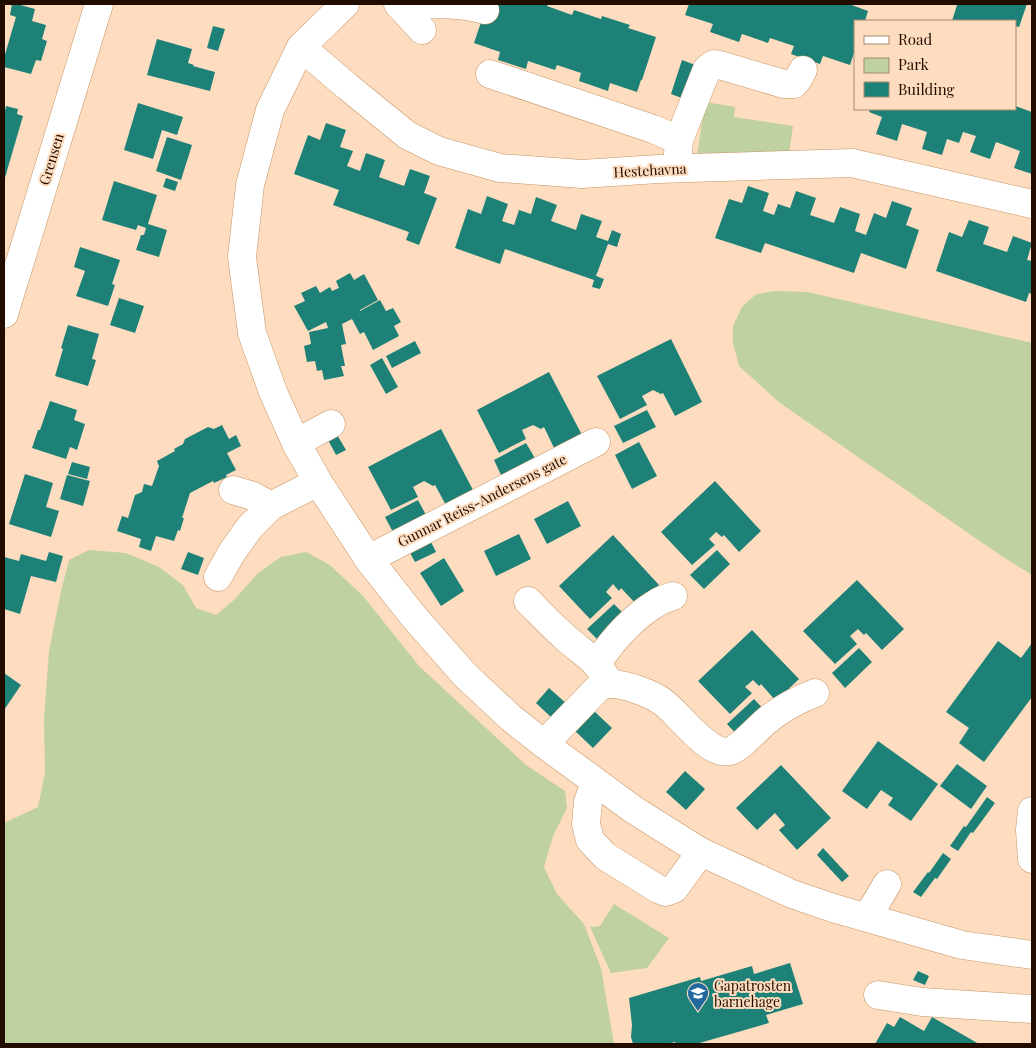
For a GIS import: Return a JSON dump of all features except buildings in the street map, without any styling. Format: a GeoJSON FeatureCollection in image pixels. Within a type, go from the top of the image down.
{"type":"FeatureCollection","features":[{"type":"Feature","properties":{"kind":"street","name":"Grensen"},"geometry":{"type":"LineString","coordinates":[[4,314],[99,4]]}},
{"type":"Feature","properties":{"kind":"street"},"geometry":{"type":"LineString","coordinates":[[346,4],[301,47],[270,110],[250,185],[242,257],[252,333],[272,392],[296,443],[318,482],[369,560],[465,675],[511,718],[634,810],[701,852],[792,894],[833,908],[962,945],[1032,955]]}},
{"type":"Feature","properties":{"kind":"street"},"geometry":{"type":"LineString","coordinates":[[399,5],[460,4],[485,10]]}},
{"type":"Feature","properties":{"kind":"street"},"geometry":{"type":"LineString","coordinates":[[399,5],[422,30]]}},
{"type":"Feature","properties":{"kind":"street","name":"Hestehavna"},"geometry":{"type":"LineString","coordinates":[[301,47],[408,136],[439,151],[500,168],[582,174],[677,168],[852,163],[1032,204]]}},
{"type":"Feature","properties":{"kind":"street"},"geometry":{"type":"LineString","coordinates":[[677,168],[679,140],[707,70],[714,64],[784,84],[794,84],[802,70]]}},
{"type":"Feature","properties":{"kind":"street"},"geometry":{"type":"LineString","coordinates":[[490,74],[653,128],[679,140]]}},
{"type":"Feature","properties":{"kind":"street"},"geometry":{"type":"LineString","coordinates":[[296,443],[331,424]]}},
{"type":"Feature","properties":{"kind":"street","name":"Gunnar Reiss-Andersens gate"},"geometry":{"type":"LineString","coordinates":[[369,560],[506,487],[596,442]]}},
{"type":"Feature","properties":{"kind":"street"},"geometry":{"type":"LineString","coordinates":[[218,577],[232,552],[250,527],[271,506],[318,482]]}},
{"type":"Feature","properties":{"kind":"street"},"geometry":{"type":"LineString","coordinates":[[233,490],[252,496],[271,506]]}},
{"type":"Feature","properties":{"kind":"street"},"geometry":{"type":"LineString","coordinates":[[544,744],[599,687],[613,641],[656,602],[673,596]]}},
{"type":"Feature","properties":{"kind":"street"},"geometry":{"type":"LineString","coordinates":[[528,601],[603,673],[626,686],[652,695],[664,703],[704,742],[714,749],[723,752],[735,749],[766,721],[783,709],[815,693]]}},
{"type":"Feature","properties":{"kind":"street"},"geometry":{"type":"LineString","coordinates":[[595,782],[588,802],[586,824],[590,840],[604,856],[665,892],[674,889],[701,852]]}},
{"type":"Feature","properties":{"kind":"street"},"geometry":{"type":"LineString","coordinates":[[1032,811],[1030,830],[1032,859]]}},
{"type":"Feature","properties":{"kind":"street"},"geometry":{"type":"LineString","coordinates":[[869,918],[887,884]]}},
{"type":"Feature","properties":{"kind":"street"},"geometry":{"type":"LineString","coordinates":[[878,995],[922,1002],[1032,1008]]}},
{"type":"Feature","properties":{"kind":"green space"},"geometry":{"type":"Polygon","coordinates":[[[705,102],[735,107],[734,117],[793,126],[789,153],[697,156],[705,102]]]}},
{"type":"Feature","properties":{"kind":"green space"},"geometry":{"type":"Polygon","coordinates":[[[774,291],[807,292],[1032,343],[1032,575],[1000,555],[780,403],[739,366],[733,343],[733,326],[742,307],[755,295],[774,291]]]}},
{"type":"Feature","properties":{"kind":"green space"},"geometry":{"type":"Polygon","coordinates":[[[89,550],[126,553],[159,567],[183,585],[196,608],[216,615],[234,600],[258,573],[281,557],[306,552],[330,565],[363,596],[419,666],[526,765],[565,791],[567,808],[553,836],[544,867],[557,894],[584,924],[601,968],[614,1044],[4,1044],[4,823],[38,807],[45,773],[44,718],[49,651],[69,560],[89,550]]]}},
{"type":"Feature","properties":{"kind":"green space"},"geometry":{"type":"Polygon","coordinates":[[[614,904],[669,938],[647,968],[611,973],[590,927],[600,926],[614,904]]]}},
{"type":"Feature","properties":{"kind":"place","name":"Gapatrosten barnehage"},"geometry":{"type":"Point","coordinates":[698,1012]}}]}
